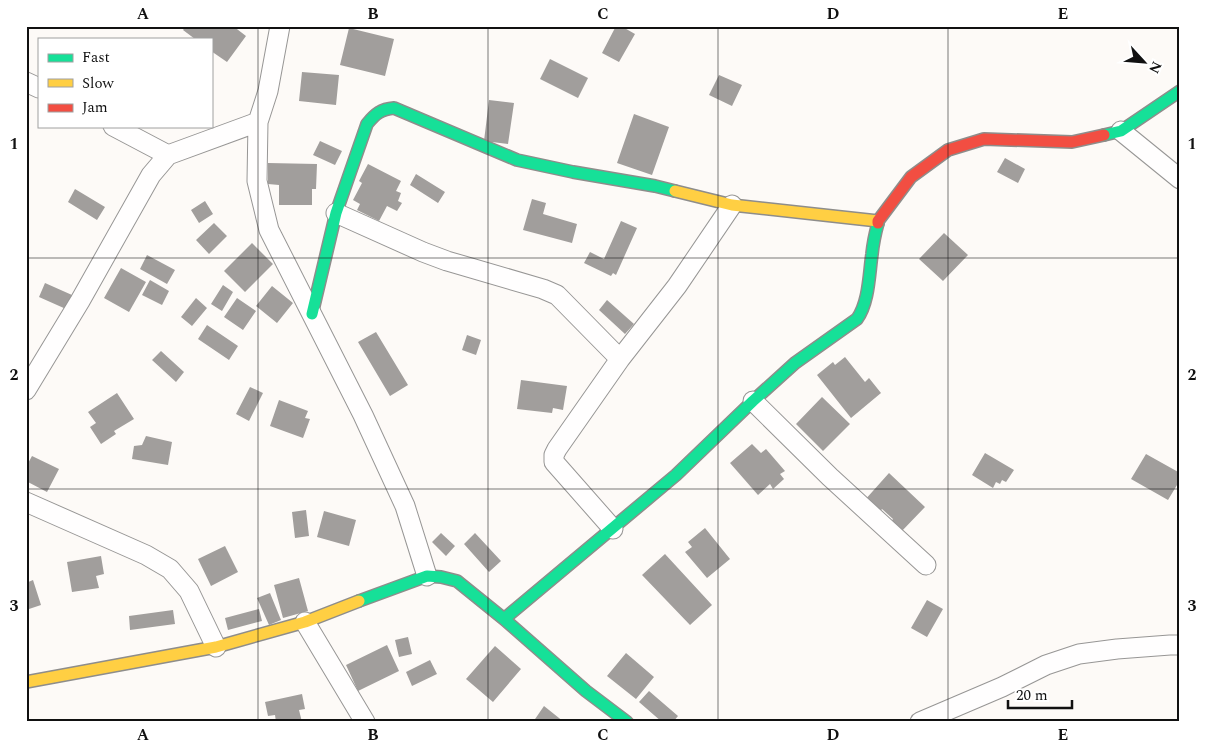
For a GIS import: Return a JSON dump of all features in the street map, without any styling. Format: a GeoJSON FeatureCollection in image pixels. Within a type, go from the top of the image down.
{"type":"FeatureCollection","features":[{"type":"Feature","properties":{"kind":"street"},"geometry":{"type":"LineString","coordinates":[[280,26],[268,91],[258,122],[257,181],[270,230],[363,415],[405,506],[427,576]]}},
{"type":"Feature","properties":{"kind":"street"},"geometry":{"type":"LineString","coordinates":[[26,82],[38,88]]}},
{"type":"Feature","properties":{"kind":"street"},"geometry":{"type":"LineString","coordinates":[[504,619],[689,463],[752,401],[795,363],[857,319],[862,312],[867,294],[878,221],[910,177],[948,150],[984,139],[1072,142],[1121,131],[1180,91]]}},
{"type":"Feature","properties":{"kind":"street"},"geometry":{"type":"LineString","coordinates":[[312,314],[336,213],[367,124],[376,113],[384,108],[394,108],[516,160],[655,186],[732,205],[878,221]]}},
{"type":"Feature","properties":{"kind":"street"},"geometry":{"type":"LineString","coordinates":[[26,390],[80,302],[151,175],[168,155],[258,122]]}},
{"type":"Feature","properties":{"kind":"street"},"geometry":{"type":"LineString","coordinates":[[117,128],[168,155]]}},
{"type":"Feature","properties":{"kind":"street"},"geometry":{"type":"LineString","coordinates":[[1121,131],[1180,179]]}},
{"type":"Feature","properties":{"kind":"street"},"geometry":{"type":"LineString","coordinates":[[613,529],[554,462],[554,455],[620,358],[677,286],[732,205]]}},
{"type":"Feature","properties":{"kind":"street"},"geometry":{"type":"LineString","coordinates":[[336,213],[447,261],[543,289],[557,295],[620,358]]}},
{"type":"Feature","properties":{"kind":"street"},"geometry":{"type":"LineString","coordinates":[[752,401],[926,565]]}},
{"type":"Feature","properties":{"kind":"street"},"geometry":{"type":"LineString","coordinates":[[26,502],[146,555],[170,569],[189,591],[216,647]]}},
{"type":"Feature","properties":{"kind":"street"},"geometry":{"type":"LineString","coordinates":[[26,682],[216,647],[305,622],[427,576],[457,581],[504,619],[586,691],[627,722]]}},
{"type":"Feature","properties":{"kind":"street"},"geometry":{"type":"LineString","coordinates":[[305,622],[365,722]]}},
{"type":"Feature","properties":{"kind":"street"},"geometry":{"type":"LineString","coordinates":[[920,722],[1002,687],[1046,665],[1079,654],[1117,649],[1180,645]]}},
{"type":"Feature","properties":{"kind":"building"},"geometry":{"type":"Polygon","coordinates":[[[186,26],[233,26],[246,36],[227,62],[212,52],[212,38],[194,38],[183,30],[186,26]]]}},
{"type":"Feature","properties":{"kind":"building"},"geometry":{"type":"Polygon","coordinates":[[[616,26],[621,26],[635,34],[619,62],[602,53],[616,26]]]}},
{"type":"Feature","properties":{"kind":"building"},"geometry":{"type":"Polygon","coordinates":[[[349,28],[394,39],[385,76],[340,65],[349,28]]]}},
{"type":"Feature","properties":{"kind":"building"},"geometry":{"type":"Polygon","coordinates":[[[550,59],[588,78],[578,98],[540,79],[550,59]]]}},
{"type":"Feature","properties":{"kind":"building"},"geometry":{"type":"Polygon","coordinates":[[[302,72],[339,75],[336,105],[299,101],[302,72]]]}},
{"type":"Feature","properties":{"kind":"building"},"geometry":{"type":"Polygon","coordinates":[[[719,75],[742,85],[732,106],[709,95],[719,75]]]}},
{"type":"Feature","properties":{"kind":"building"},"geometry":{"type":"Polygon","coordinates":[[[489,100],[514,103],[508,144],[484,141],[489,100]]]}},
{"type":"Feature","properties":{"kind":"building"},"geometry":{"type":"Polygon","coordinates":[[[634,114],[669,127],[652,175],[617,163],[634,114]]]}},
{"type":"Feature","properties":{"kind":"building"},"geometry":{"type":"Polygon","coordinates":[[[320,141],[342,151],[335,165],[313,155],[320,141]]]}},
{"type":"Feature","properties":{"kind":"building"},"geometry":{"type":"Polygon","coordinates":[[[1005,158],[1025,169],[1018,183],[997,172],[1005,158]]]}},
{"type":"Feature","properties":{"kind":"building"},"geometry":{"type":"Polygon","coordinates":[[[268,163],[317,164],[316,189],[312,189],[312,205],[279,205],[279,185],[268,184],[268,163]]]}},
{"type":"Feature","properties":{"kind":"building"},"geometry":{"type":"Polygon","coordinates":[[[368,164],[401,181],[396,191],[401,193],[398,201],[402,203],[397,211],[387,206],[379,221],[357,210],[360,204],[353,200],[362,183],[359,181],[368,164]]]}},
{"type":"Feature","properties":{"kind":"building"},"geometry":{"type":"Polygon","coordinates":[[[416,174],[445,192],[438,203],[410,185],[416,174]]]}},
{"type":"Feature","properties":{"kind":"building"},"geometry":{"type":"Polygon","coordinates":[[[75,189],[105,207],[97,220],[68,202],[75,189]]]}},
{"type":"Feature","properties":{"kind":"building"},"geometry":{"type":"Polygon","coordinates":[[[532,199],[546,203],[543,214],[577,224],[572,243],[523,230],[532,199]]]}},
{"type":"Feature","properties":{"kind":"building"},"geometry":{"type":"Polygon","coordinates":[[[205,201],[213,214],[199,223],[191,210],[205,201]]]}},
{"type":"Feature","properties":{"kind":"building"},"geometry":{"type":"Polygon","coordinates":[[[621,221],[637,228],[616,275],[613,273],[611,276],[584,263],[590,252],[604,259],[621,221]]]}},
{"type":"Feature","properties":{"kind":"building"},"geometry":{"type":"Polygon","coordinates":[[[214,223],[227,236],[209,254],[196,240],[214,223]]]}},
{"type":"Feature","properties":{"kind":"building"},"geometry":{"type":"Polygon","coordinates":[[[944,233],[968,255],[943,281],[919,259],[944,233]]]}},
{"type":"Feature","properties":{"kind":"building"},"geometry":{"type":"Polygon","coordinates":[[[252,243],[273,264],[245,292],[224,271],[252,243]]]}},
{"type":"Feature","properties":{"kind":"building"},"geometry":{"type":"Polygon","coordinates":[[[147,255],[175,270],[167,284],[140,269],[147,255]]]}},
{"type":"Feature","properties":{"kind":"building"},"geometry":{"type":"Polygon","coordinates":[[[121,268],[146,282],[129,312],[104,298],[121,268]]]}},
{"type":"Feature","properties":{"kind":"building"},"geometry":{"type":"Polygon","coordinates":[[[150,280],[169,291],[162,305],[142,295],[150,280]]]}},
{"type":"Feature","properties":{"kind":"building"},"geometry":{"type":"Polygon","coordinates":[[[45,283],[72,295],[66,309],[39,297],[45,283]]]}},
{"type":"Feature","properties":{"kind":"building"},"geometry":{"type":"Polygon","coordinates":[[[223,285],[233,292],[222,311],[211,304],[223,285]]]}},
{"type":"Feature","properties":{"kind":"building"},"geometry":{"type":"Polygon","coordinates":[[[272,286],[293,303],[277,323],[256,306],[272,286]]]}},
{"type":"Feature","properties":{"kind":"building"},"geometry":{"type":"Polygon","coordinates":[[[196,298],[207,308],[192,326],[181,317],[196,298]]]}},
{"type":"Feature","properties":{"kind":"building"},"geometry":{"type":"Polygon","coordinates":[[[237,298],[256,311],[243,330],[224,317],[237,298]]]}},
{"type":"Feature","properties":{"kind":"building"},"geometry":{"type":"Polygon","coordinates":[[[607,300],[634,324],[625,334],[599,310],[607,300]]]}},
{"type":"Feature","properties":{"kind":"building"},"geometry":{"type":"Polygon","coordinates":[[[207,325],[238,346],[229,360],[198,339],[207,325]]]}},
{"type":"Feature","properties":{"kind":"building"},"geometry":{"type":"Polygon","coordinates":[[[376,332],[408,385],[390,396],[358,342],[376,332]]]}},
{"type":"Feature","properties":{"kind":"building"},"geometry":{"type":"Polygon","coordinates":[[[467,335],[481,340],[476,355],[462,350],[467,335]]]}},
{"type":"Feature","properties":{"kind":"building"},"geometry":{"type":"Polygon","coordinates":[[[161,351],[184,372],[176,382],[152,360],[161,351]]]}},
{"type":"Feature","properties":{"kind":"building"},"geometry":{"type":"Polygon","coordinates":[[[845,357],[865,382],[869,378],[881,393],[851,418],[817,375],[833,362],[835,365],[845,357]]]}},
{"type":"Feature","properties":{"kind":"building"},"geometry":{"type":"Polygon","coordinates":[[[521,380],[567,386],[563,410],[553,408],[552,413],[517,409],[521,380]]]}},
{"type":"Feature","properties":{"kind":"building"},"geometry":{"type":"Polygon","coordinates":[[[250,387],[263,393],[249,421],[236,414],[250,387]]]}},
{"type":"Feature","properties":{"kind":"building"},"geometry":{"type":"Polygon","coordinates":[[[117,393],[134,419],[114,431],[116,434],[101,444],[90,427],[96,423],[88,412],[117,393]]]}},
{"type":"Feature","properties":{"kind":"building"},"geometry":{"type":"Polygon","coordinates":[[[822,397],[850,424],[823,451],[796,424],[822,397]]]}},
{"type":"Feature","properties":{"kind":"building"},"geometry":{"type":"Polygon","coordinates":[[[279,400],[308,411],[305,418],[310,419],[303,438],[270,426],[279,400]]]}},
{"type":"Feature","properties":{"kind":"building"},"geometry":{"type":"Polygon","coordinates":[[[146,436],[172,442],[168,465],[132,459],[134,446],[142,445],[146,436]]]}},
{"type":"Feature","properties":{"kind":"building"},"geometry":{"type":"Polygon","coordinates":[[[752,444],[761,453],[766,449],[785,471],[780,474],[784,479],[773,489],[770,484],[758,495],[730,463],[752,444]]]}},
{"type":"Feature","properties":{"kind":"building"},"geometry":{"type":"Polygon","coordinates":[[[985,453],[1014,470],[1006,482],[1002,480],[1000,484],[996,482],[993,488],[972,475],[985,453]]]}},
{"type":"Feature","properties":{"kind":"building"},"geometry":{"type":"Polygon","coordinates":[[[1146,454],[1180,473],[1180,480],[1168,500],[1131,479],[1146,454]]]}},
{"type":"Feature","properties":{"kind":"building"},"geometry":{"type":"Polygon","coordinates":[[[32,456],[59,469],[47,492],[26,481],[26,467],[32,456]]]}},
{"type":"Feature","properties":{"kind":"building"},"geometry":{"type":"Polygon","coordinates":[[[889,473],[925,507],[900,533],[890,523],[893,519],[882,509],[878,514],[864,501],[889,473]]]}},
{"type":"Feature","properties":{"kind":"building"},"geometry":{"type":"Polygon","coordinates":[[[306,510],[309,536],[295,538],[292,512],[306,510]]]}},
{"type":"Feature","properties":{"kind":"building"},"geometry":{"type":"Polygon","coordinates":[[[324,511],[356,520],[349,546],[317,537],[324,511]]]}},
{"type":"Feature","properties":{"kind":"building"},"geometry":{"type":"Polygon","coordinates":[[[705,528],[730,559],[707,578],[685,552],[692,547],[688,542],[705,528]]]}},
{"type":"Feature","properties":{"kind":"building"},"geometry":{"type":"Polygon","coordinates":[[[441,533],[455,546],[446,556],[432,542],[441,533]]]}},
{"type":"Feature","properties":{"kind":"building"},"geometry":{"type":"Polygon","coordinates":[[[475,533],[501,561],[489,572],[464,544],[475,533]]]}},
{"type":"Feature","properties":{"kind":"building"},"geometry":{"type":"Polygon","coordinates":[[[225,546],[238,572],[211,586],[198,559],[225,546]]]}},
{"type":"Feature","properties":{"kind":"building"},"geometry":{"type":"Polygon","coordinates":[[[665,554],[712,605],[690,625],[642,575],[665,554]]]}},
{"type":"Feature","properties":{"kind":"building"},"geometry":{"type":"Polygon","coordinates":[[[101,556],[104,574],[96,576],[99,588],[72,592],[67,562],[101,556]]]}},
{"type":"Feature","properties":{"kind":"building"},"geometry":{"type":"Polygon","coordinates":[[[299,578],[308,611],[283,618],[274,585],[299,578]]]}},
{"type":"Feature","properties":{"kind":"building"},"geometry":{"type":"Polygon","coordinates":[[[33,580],[41,605],[26,610],[26,583],[33,580]]]}},
{"type":"Feature","properties":{"kind":"building"},"geometry":{"type":"Polygon","coordinates":[[[270,593],[281,620],[269,625],[257,598],[270,593]]]}},
{"type":"Feature","properties":{"kind":"building"},"geometry":{"type":"Polygon","coordinates":[[[927,600],[943,609],[927,637],[911,628],[927,600]]]}},
{"type":"Feature","properties":{"kind":"building"},"geometry":{"type":"Polygon","coordinates":[[[259,609],[262,621],[228,630],[225,618],[259,609]]]}},
{"type":"Feature","properties":{"kind":"building"},"geometry":{"type":"Polygon","coordinates":[[[173,610],[175,624],[130,630],[129,616],[173,610]]]}},
{"type":"Feature","properties":{"kind":"building"},"geometry":{"type":"Polygon","coordinates":[[[408,637],[412,654],[399,657],[395,640],[408,637]]]}},
{"type":"Feature","properties":{"kind":"building"},"geometry":{"type":"Polygon","coordinates":[[[387,645],[399,671],[358,691],[346,665],[387,645]]]}},
{"type":"Feature","properties":{"kind":"building"},"geometry":{"type":"Polygon","coordinates":[[[495,646],[521,669],[493,702],[466,679],[495,646]]]}},
{"type":"Feature","properties":{"kind":"building"},"geometry":{"type":"Polygon","coordinates":[[[626,653],[654,677],[636,699],[607,676],[626,653]]]}},
{"type":"Feature","properties":{"kind":"building"},"geometry":{"type":"Polygon","coordinates":[[[430,660],[437,674],[412,686],[406,672],[430,660]]]}},
{"type":"Feature","properties":{"kind":"building"},"geometry":{"type":"Polygon","coordinates":[[[649,691],[678,716],[673,722],[662,722],[639,702],[649,691]]]}},
{"type":"Feature","properties":{"kind":"building"},"geometry":{"type":"Polygon","coordinates":[[[302,694],[305,709],[299,710],[302,722],[276,722],[275,715],[268,716],[265,702],[302,694]]]}},
{"type":"Feature","properties":{"kind":"building"},"geometry":{"type":"Polygon","coordinates":[[[544,706],[564,722],[533,722],[544,706]]]}},
{"type":"Feature","properties":{"kind":"traffic: fast"},"geometry":{"type":"LineString","coordinates":[[1104,135],[1121,131],[1180,91]]}},
{"type":"Feature","properties":{"kind":"traffic: fast"},"geometry":{"type":"LineString","coordinates":[[312,314],[336,213],[367,124],[382,111],[394,108],[517,160],[675,191]]}},
{"type":"Feature","properties":{"kind":"traffic: fast"},"geometry":{"type":"LineString","coordinates":[[504,619],[676,475],[795,363],[857,319],[866,296],[878,223]]}},
{"type":"Feature","properties":{"kind":"traffic: fast"},"geometry":{"type":"LineString","coordinates":[[359,601],[427,576],[457,581],[504,619],[586,691],[627,722]]}},
{"type":"Feature","properties":{"kind":"traffic: slow"},"geometry":{"type":"LineString","coordinates":[[675,191],[732,205],[878,221]]}},
{"type":"Feature","properties":{"kind":"traffic: slow"},"geometry":{"type":"LineString","coordinates":[[26,682],[216,647],[305,622],[359,601]]}},
{"type":"Feature","properties":{"kind":"traffic: jam"},"geometry":{"type":"LineString","coordinates":[[878,223],[911,177],[948,150],[984,139],[1072,142],[1104,135]]}}]}
